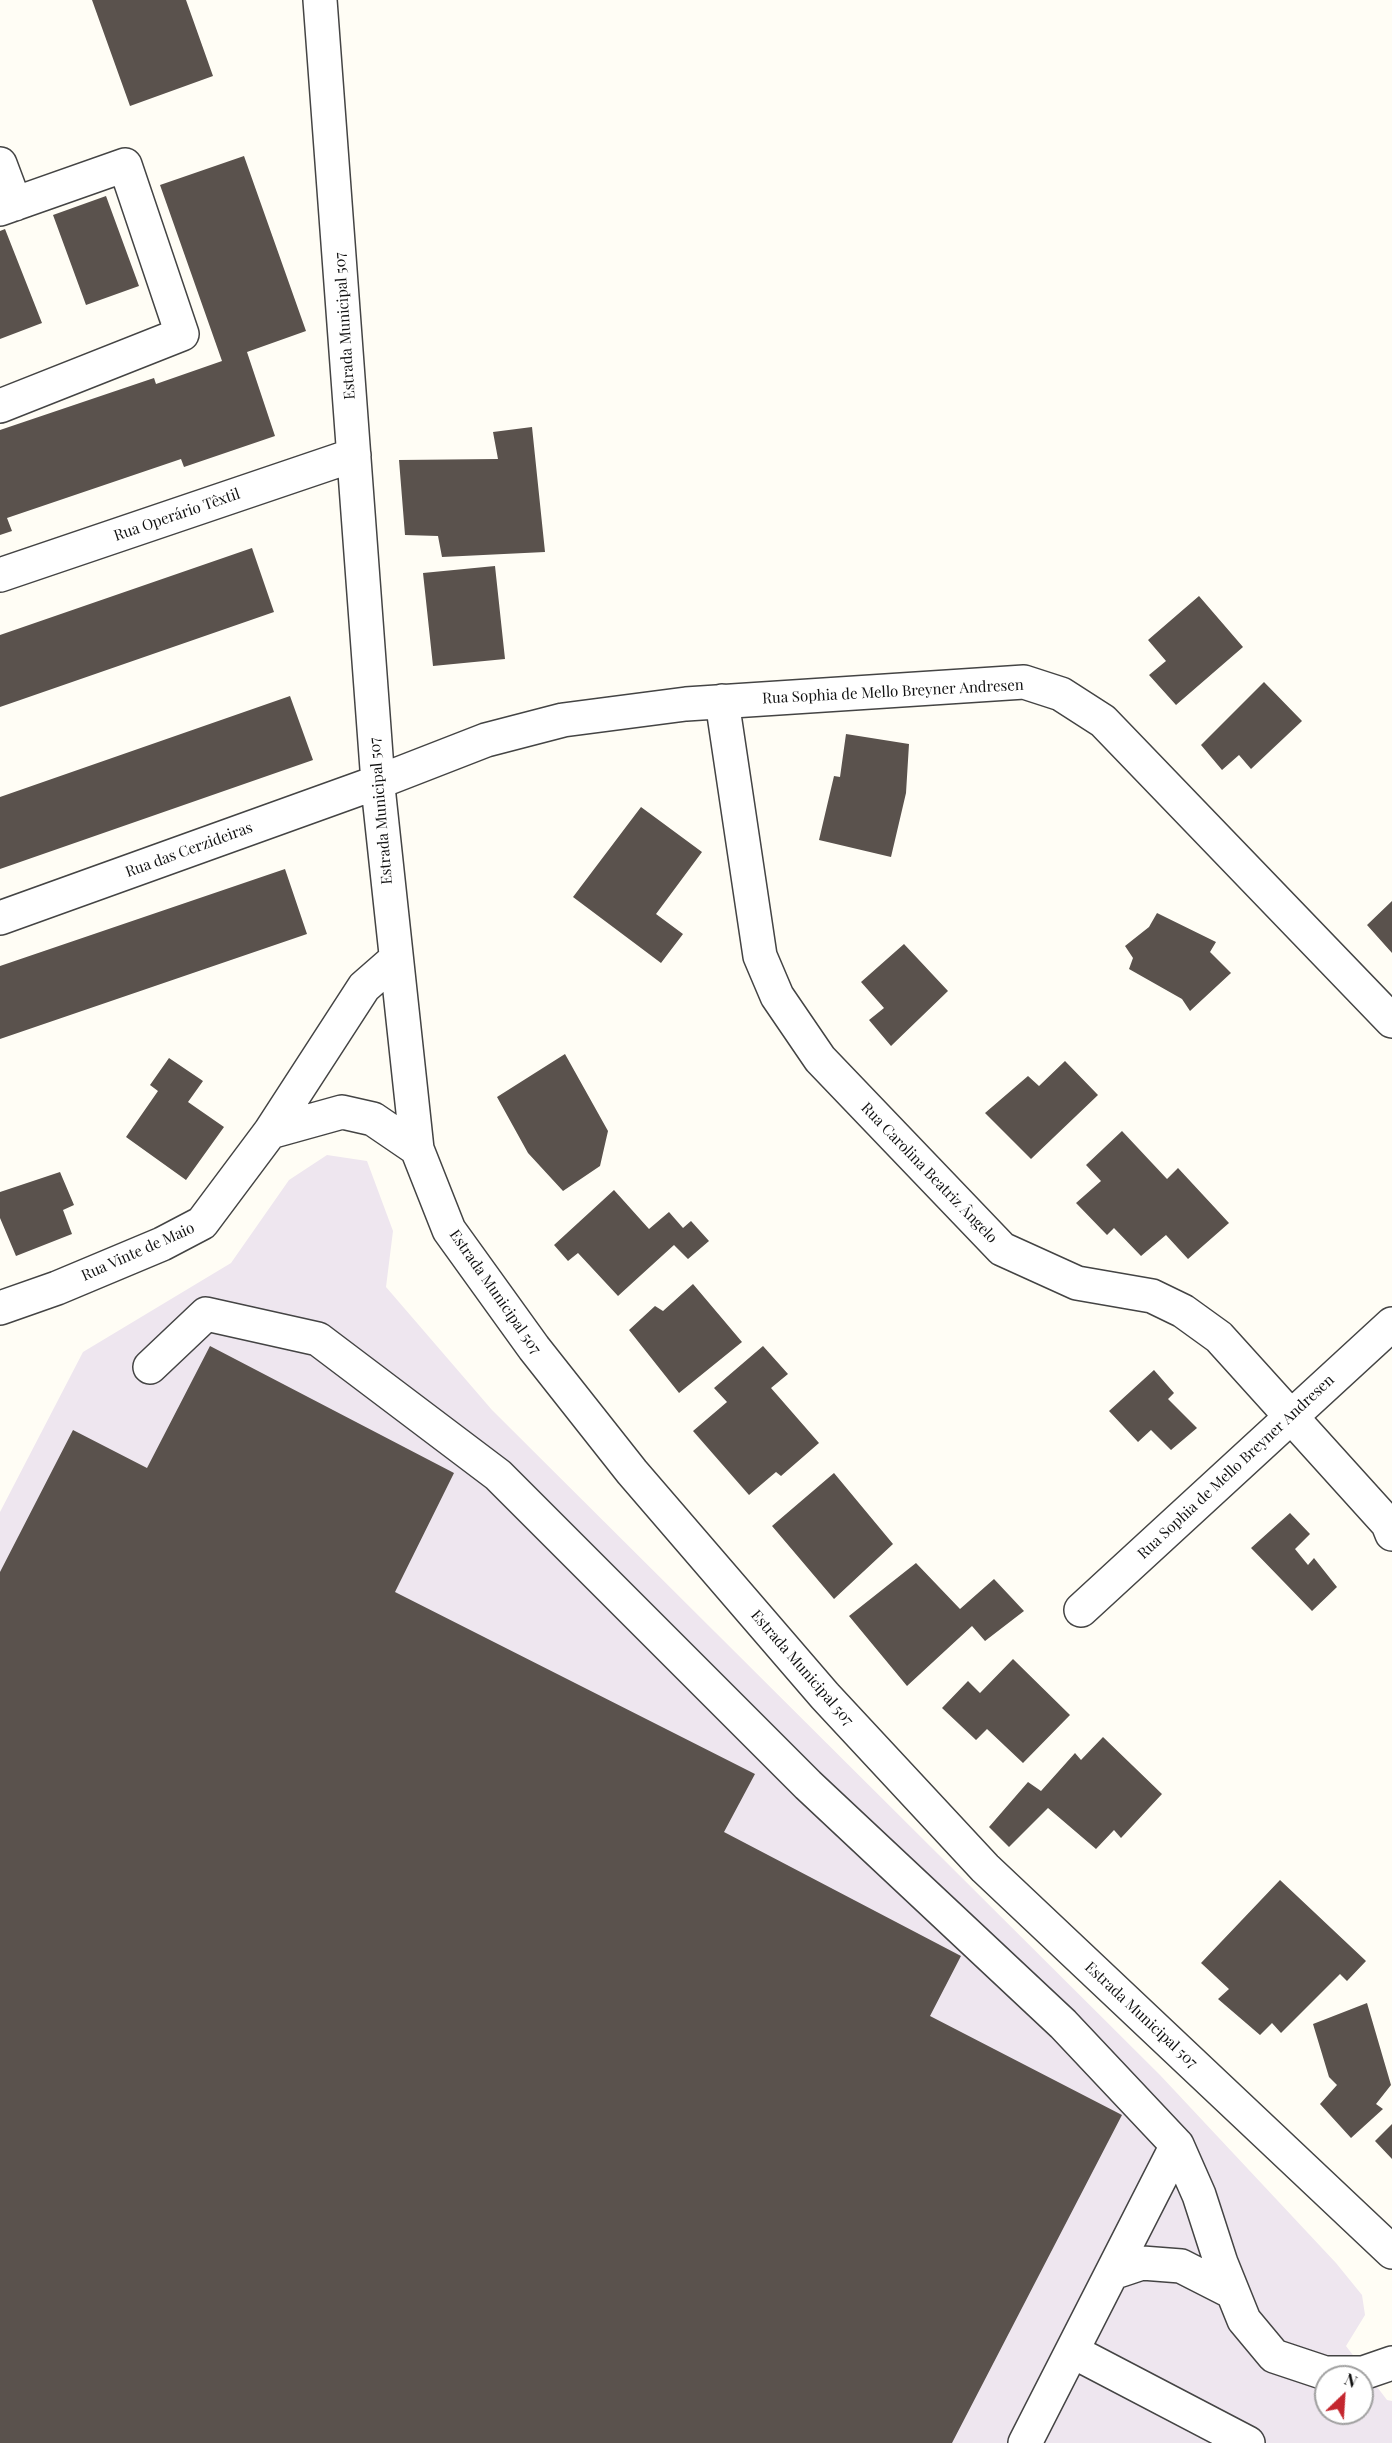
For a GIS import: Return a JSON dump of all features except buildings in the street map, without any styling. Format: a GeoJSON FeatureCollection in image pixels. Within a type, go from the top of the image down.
{"type":"FeatureCollection","features":[{"type":"Feature","properties":{"kind":"street","name":"Estrada Municipal 507"},"geometry":{"type":"LineString","coordinates":[[320,0],[378,782],[396,959],[417,1149],[449,1230],[534,1348],[632,1472],[825,1696],[985,1868],[1392,2252]]}},
{"type":"Feature","properties":{"kind":"street"},"geometry":{"type":"LineString","coordinates":[[0,164],[8,206],[125,165],[182,334],[0,406]]}},
{"type":"Feature","properties":{"kind":"street","name":"Rua Operário Têxtil"},"geometry":{"type":"LineString","coordinates":[[0,575],[354,455]]}},
{"type":"Feature","properties":{"kind":"street","name":"Rua Sophia de Mello Breyner Andresen"},"geometry":{"type":"LineString","coordinates":[[378,782],[486,740],[563,720],[722,701],[1024,682],[1061,694],[1103,721],[1392,1021]]}},
{"type":"Feature","properties":{"kind":"street","name":"Rua Carolina Beatriz Ângelo"},"geometry":{"type":"LineString","coordinates":[[722,701],[760,956],[777,996],[820,1059],[1002,1249],[1077,1283],[1152,1296],[1184,1311],[1219,1337],[1388,1524],[1392,1534]]}},
{"type":"Feature","properties":{"kind":"street","name":"Rua das Cerzideiras"},"geometry":{"type":"LineString","coordinates":[[0,918],[378,782]]}},
{"type":"Feature","properties":{"kind":"street","name":"Rua Vinte de Maio"},"geometry":{"type":"LineString","coordinates":[[0,1308],[57,1288],[162,1244],[202,1223],[270,1132],[364,987],[396,959]]}},
{"type":"Feature","properties":{"kind":"street"},"geometry":{"type":"LineString","coordinates":[[270,1132],[342,1112],[373,1119],[417,1149]]}},
{"type":"Feature","properties":{"kind":"street"},"geometry":{"type":"LineString","coordinates":[[150,1367],[206,1314],[318,1339],[498,1475],[808,1785],[1063,2024],[1177,2145],[1199,2195],[1232,2292],[1244,2320],[1274,2356],[1325,2373],[1363,2373],[1392,2363]]}},
{"type":"Feature","properties":{"kind":"street","name":"Rua Sophia de Mello Breyner Andresen"},"geometry":{"type":"LineString","coordinates":[[1081,1610],[1392,1324]]}},
{"type":"Feature","properties":{"kind":"street"},"geometry":{"type":"LineString","coordinates":[[1032,2440],[1072,2351],[1177,2145]]}},
{"type":"Feature","properties":{"kind":"street"},"geometry":{"type":"LineString","coordinates":[[1112,2272],[1142,2263],[1181,2266],[1232,2292]]}},
{"type":"Feature","properties":{"kind":"street"},"geometry":{"type":"LineString","coordinates":[[1072,2351],[1248,2443]]}},
{"type":"Feature","properties":{"kind":"shaded area"},"geometry":{"type":"Polygon","coordinates":[[[327,1155],[367,1161],[393,1231],[386,1287],[492,1410],[1160,2075],[1336,2263],[1362,2295],[1365,2315],[1346,2346],[1360,2365],[1314,2365],[1314,2425],[1374,2425],[1374,2383],[1387,2400],[1392,2401],[1392,2443],[0,2443],[0,1512],[83,1352],[231,1263],[289,1180],[327,1155]]]}}]}
